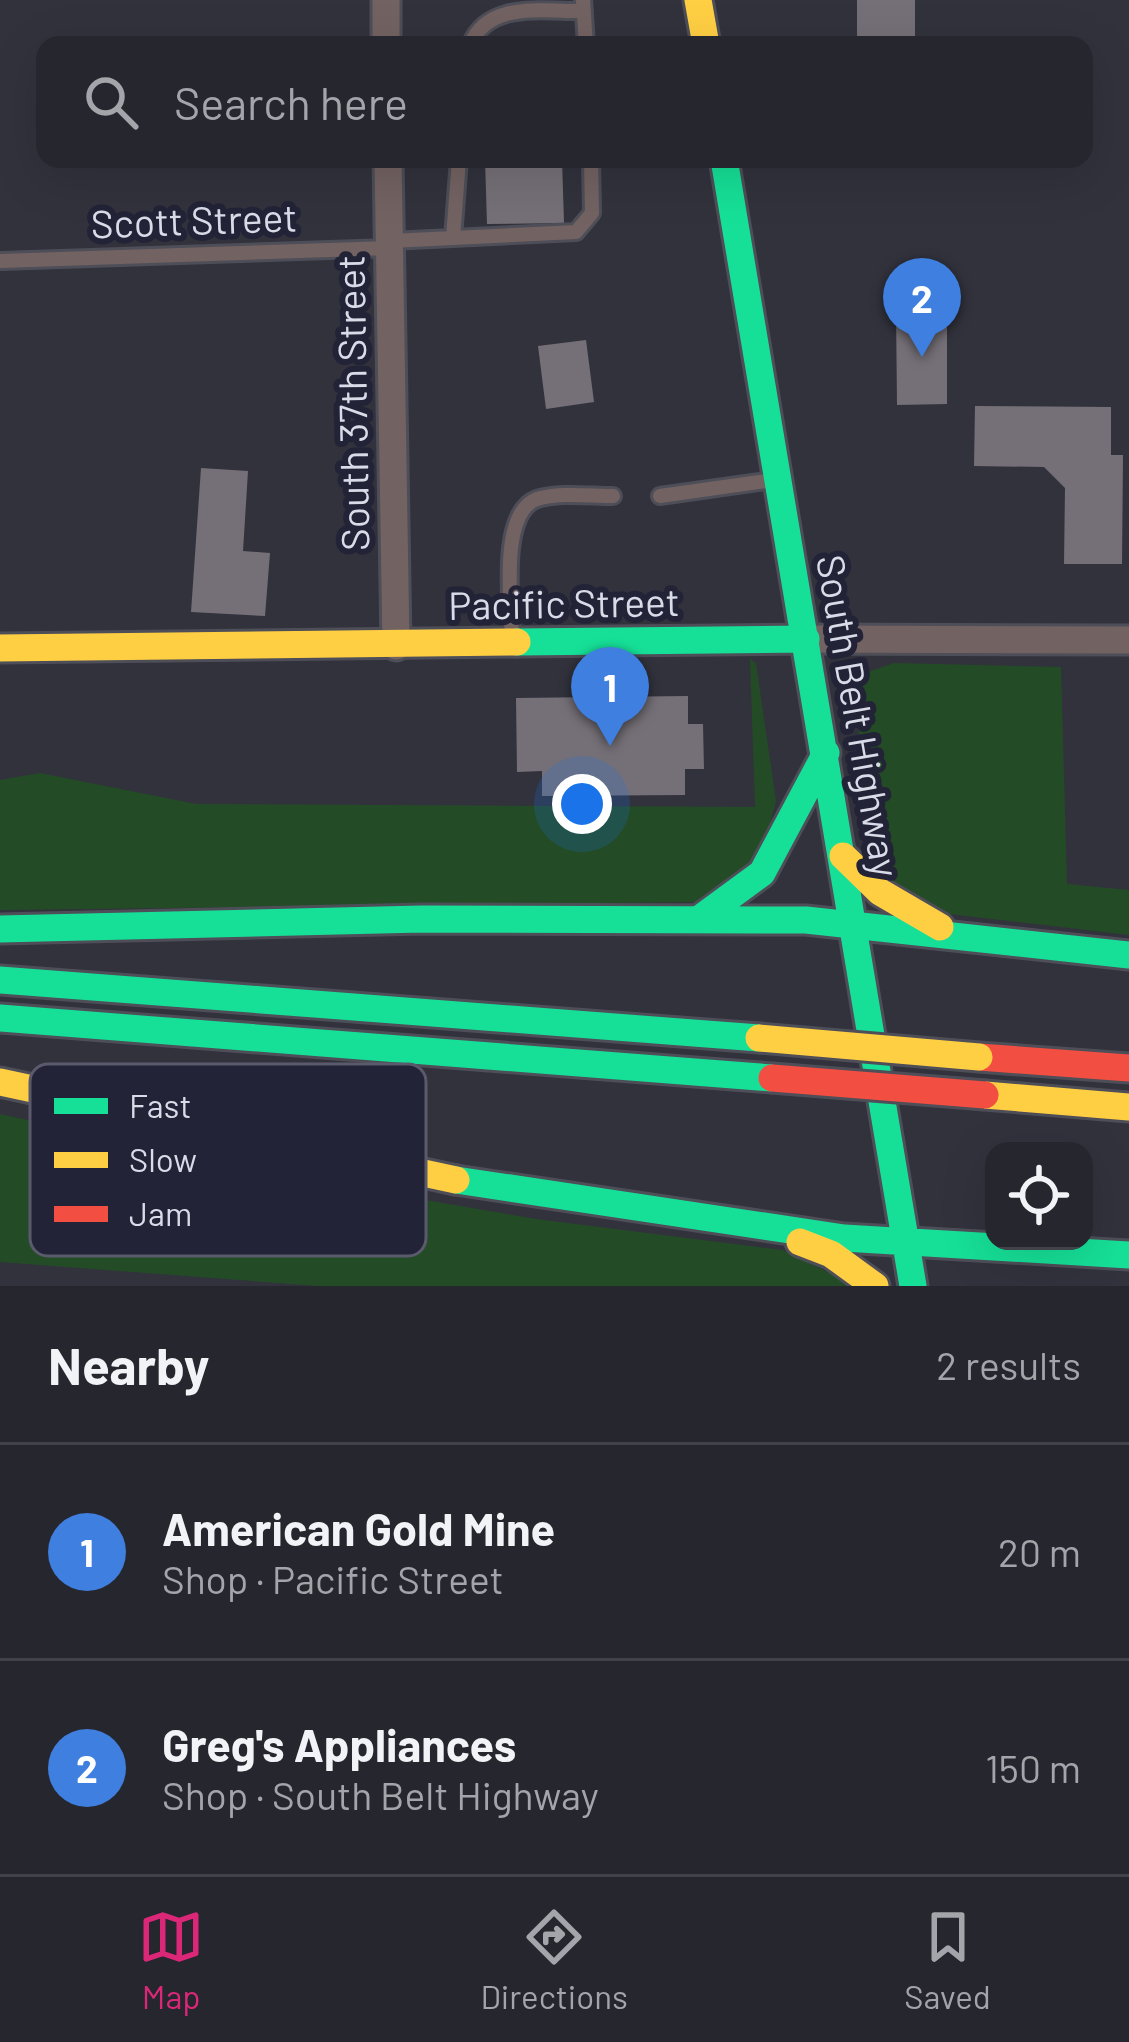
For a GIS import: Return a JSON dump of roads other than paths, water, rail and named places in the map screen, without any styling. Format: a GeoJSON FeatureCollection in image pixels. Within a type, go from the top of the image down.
{"type":"FeatureCollection","features":[{"type":"Feature","properties":{"kind":"main road"},"geometry":{"type":"LineString","coordinates":[[698,0],[704,36]]}},
{"type":"Feature","properties":{"kind":"main road","name":"South Belt Highway"},"geometry":{"type":"LineString","coordinates":[[726,168],[913,1286]]}},
{"type":"Feature","properties":{"kind":"main road","name":"Pacific Street"},"geometry":{"type":"LineString","coordinates":[[0,648],[806,639]]}},
{"type":"Feature","properties":{"kind":"main road"},"geometry":{"type":"LineString","coordinates":[[698,920],[747,889],[762,873],[826,753]]}},
{"type":"Feature","properties":{"kind":"main road"},"geometry":{"type":"LineString","coordinates":[[843,856],[880,892],[955,934]]}},
{"type":"Feature","properties":{"kind":"main road"},"geometry":{"type":"LineString","coordinates":[[0,929],[422,919],[698,920],[854,925],[1129,955]]}},
{"type":"Feature","properties":{"kind":"main road"},"geometry":{"type":"LineString","coordinates":[[0,980],[1129,1068]]}},
{"type":"Feature","properties":{"kind":"main road"},"geometry":{"type":"LineString","coordinates":[[0,1018],[1129,1107]]}},
{"type":"Feature","properties":{"kind":"main road"},"geometry":{"type":"LineString","coordinates":[[0,1082],[30,1089]]}},
{"type":"Feature","properties":{"kind":"main road"},"geometry":{"type":"LineString","coordinates":[[426,1172],[779,1233],[1053,1254],[1129,1255]]}},
{"type":"Feature","properties":{"kind":"main road"},"geometry":{"type":"LineString","coordinates":[[779,1233],[831,1254],[875,1286]]}},
{"type":"Feature","properties":{"kind":"main road"},"geometry":{"type":"LineString","coordinates":[[1014,1276],[1053,1254]]}},
{"type":"Feature","properties":{"kind":"street"},"geometry":{"type":"LineString","coordinates":[[386,0],[386,36]]}},
{"type":"Feature","properties":{"kind":"street","name":"South 37th Street"},"geometry":{"type":"LineString","coordinates":[[388,168],[396,646]]}},
{"type":"Feature","properties":{"kind":"street","name":"Pacific Street"},"geometry":{"type":"LineString","coordinates":[[806,639],[1129,640]]}},
{"type":"Feature","properties":{"kind":"lane"},"geometry":{"type":"LineString","coordinates":[[474,36],[497,14],[584,6],[586,36]]}},
{"type":"Feature","properties":{"kind":"lane"},"geometry":{"type":"LineString","coordinates":[[453,238],[458,168]]}},
{"type":"Feature","properties":{"kind":"lane","name":"Scott Street"},"geometry":{"type":"LineString","coordinates":[[0,262],[576,232],[592,213],[591,168]]}},
{"type":"Feature","properties":{"kind":"lane"},"geometry":{"type":"LineString","coordinates":[[660,496],[778,478]]}},
{"type":"Feature","properties":{"kind":"lane"},"geometry":{"type":"LineString","coordinates":[[512,644],[511,539],[522,511],[541,498],[613,496]]}},
{"type":"Feature","properties":{"kind":"place","name":"Greg's Appliances"},"geometry":{"type":"Point","coordinates":[922,357]}},
{"type":"Feature","properties":{"kind":"place","name":"American Gold Mine"},"geometry":{"type":"Point","coordinates":[610,746]}}]}
